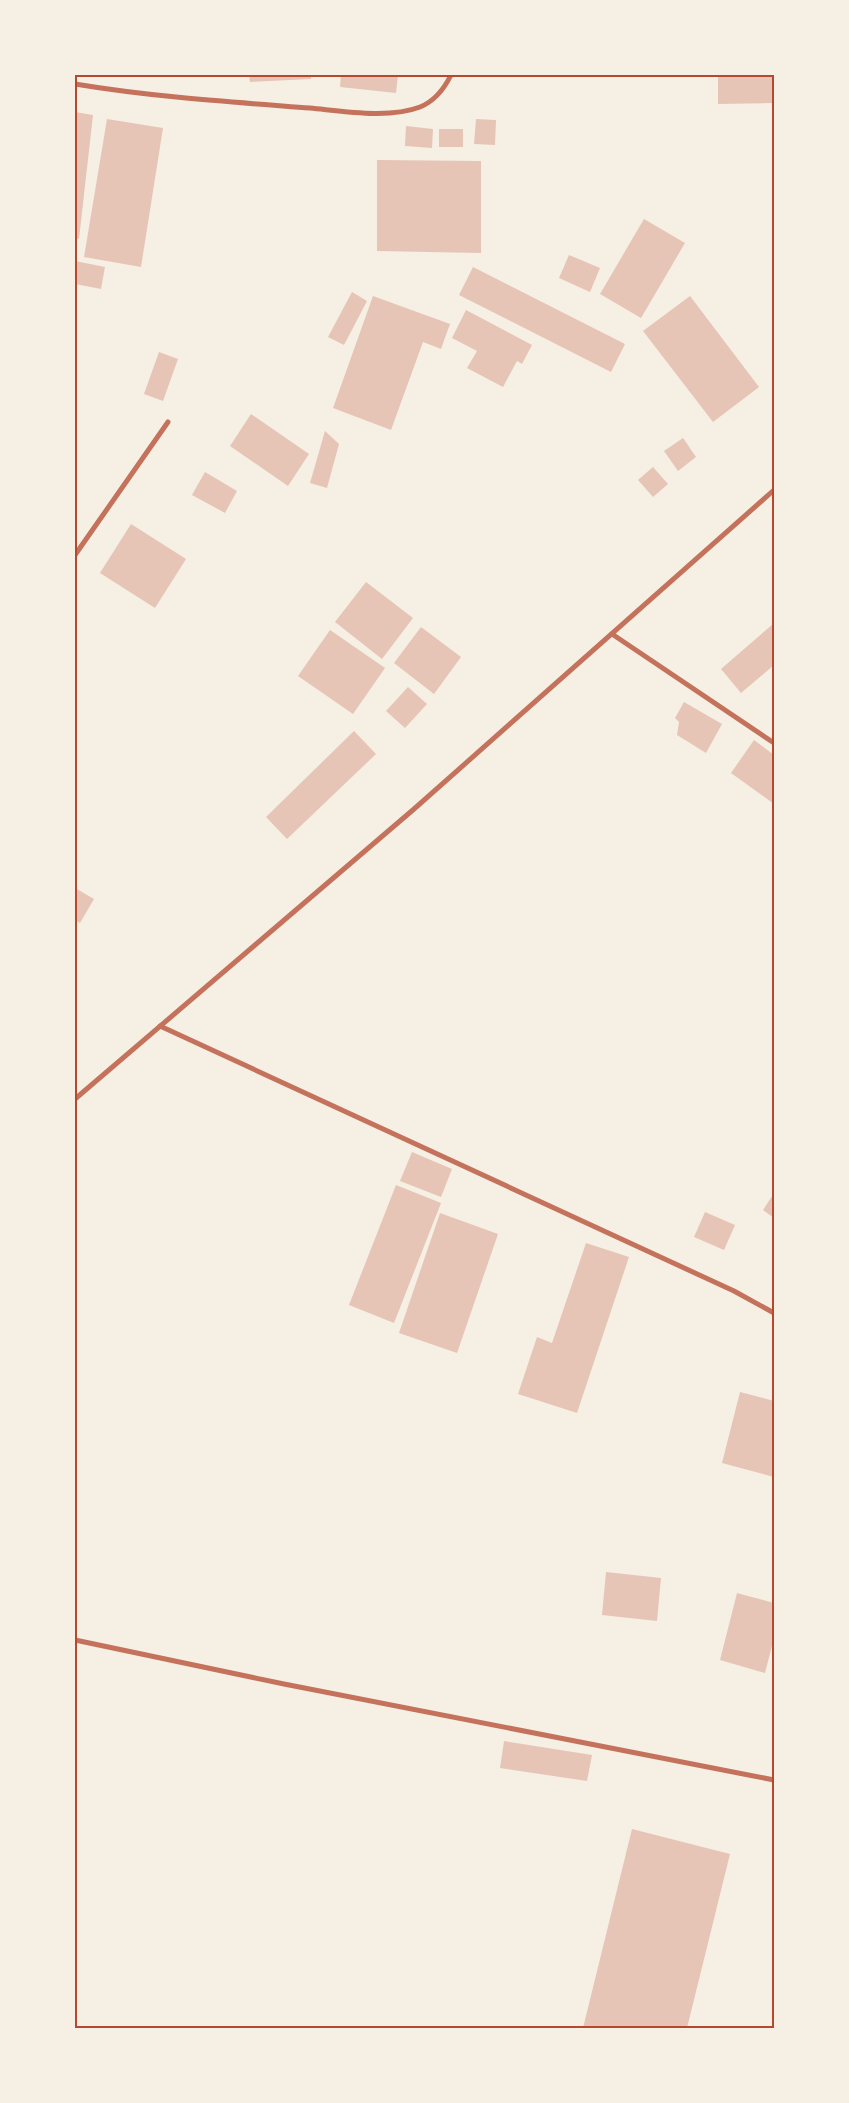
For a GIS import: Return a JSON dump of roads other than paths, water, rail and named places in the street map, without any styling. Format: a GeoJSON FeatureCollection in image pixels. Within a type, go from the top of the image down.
{"type":"FeatureCollection","features":[{"type":"Feature","properties":{"kind":"street"},"geometry":{"type":"LineString","coordinates":[[75,84],[220,102],[367,112],[396,112],[419,108],[432,101],[451,75]]}},
{"type":"Feature","properties":{"kind":"street"},"geometry":{"type":"LineString","coordinates":[[75,554],[168,422]]}},
{"type":"Feature","properties":{"kind":"street"},"geometry":{"type":"LineString","coordinates":[[75,1098],[414,809],[774,490]]}},
{"type":"Feature","properties":{"kind":"street"},"geometry":{"type":"LineString","coordinates":[[612,634],[774,742]]}},
{"type":"Feature","properties":{"kind":"street"},"geometry":{"type":"LineString","coordinates":[[160,1026],[734,1291],[774,1314]]}},
{"type":"Feature","properties":{"kind":"street"},"geometry":{"type":"LineString","coordinates":[[75,1640],[294,1686],[774,1780]]}}]}
